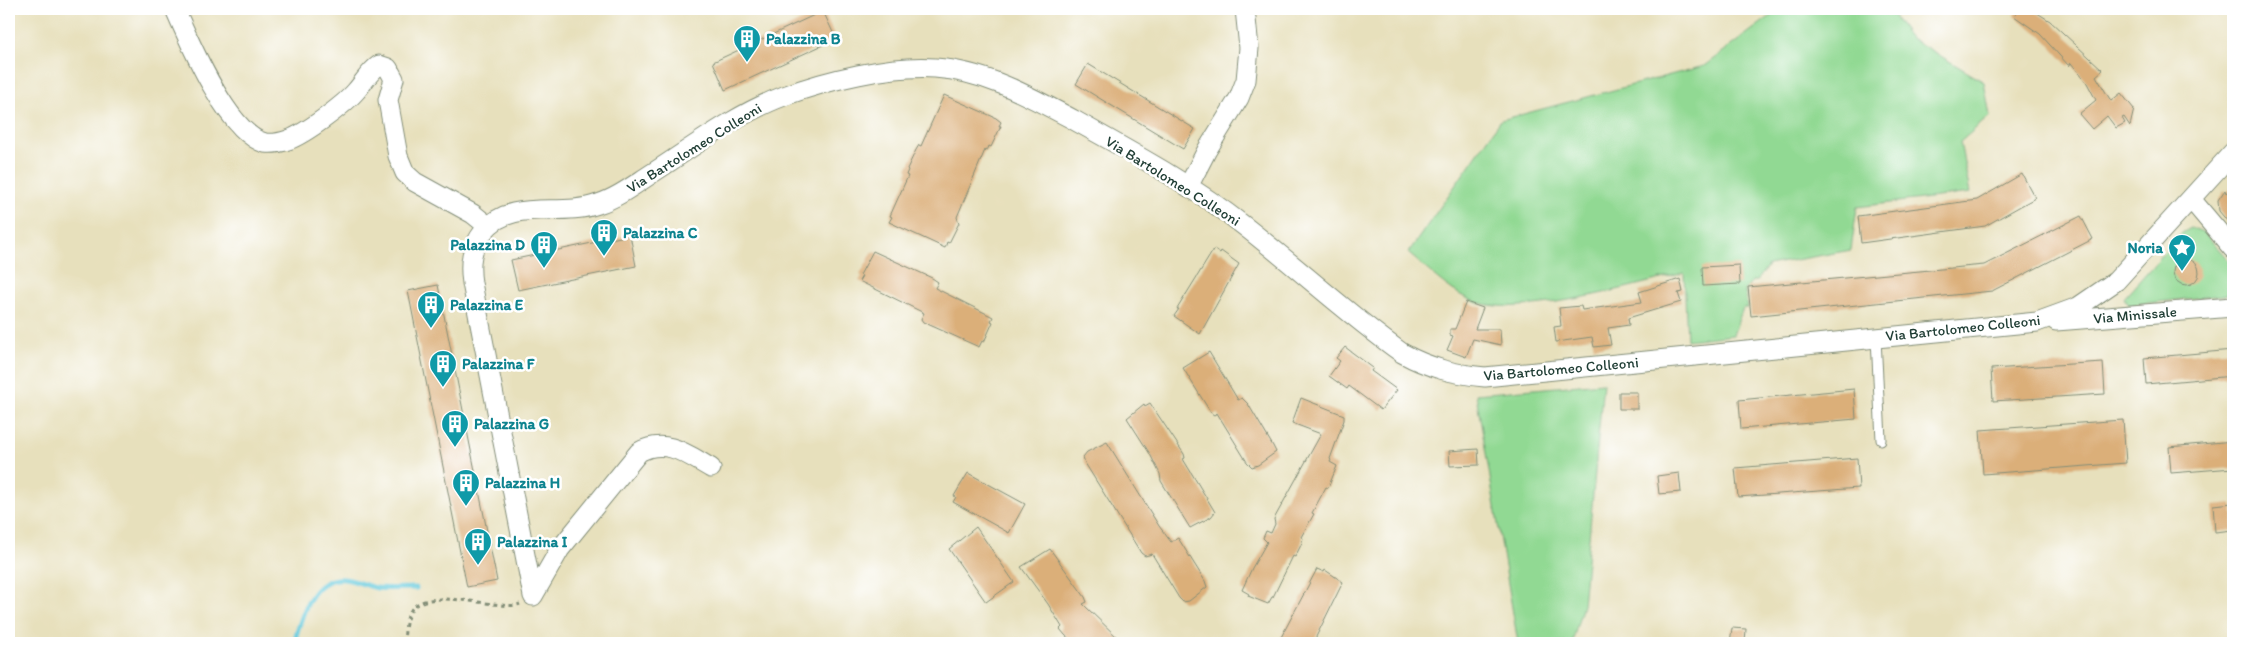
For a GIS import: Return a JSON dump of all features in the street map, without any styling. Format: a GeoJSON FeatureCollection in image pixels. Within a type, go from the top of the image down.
{"type":"FeatureCollection","features":[{"type":"Feature","properties":{"kind":"street"},"geometry":{"type":"LineString","coordinates":[[175,9],[198,62],[234,118],[242,127],[265,143],[281,142],[296,136],[351,96],[379,65],[388,68],[394,79],[388,100],[389,112],[401,166],[415,182],[473,214],[488,226]]}},
{"type":"Feature","properties":{"kind":"street"},"geometry":{"type":"LineString","coordinates":[[1188,187],[1244,88],[1250,58],[1245,9]]}},
{"type":"Feature","properties":{"kind":"street","name":"Via Bartolomeo Colleoni"},"geometry":{"type":"LineString","coordinates":[[533,596],[471,272],[473,248],[488,226],[509,213],[534,210],[572,211],[605,202],[762,106],[803,90],[879,72],[900,69],[937,68],[987,78],[1047,106],[1110,140],[1188,187],[1243,225],[1390,344],[1414,359],[1443,371],[1485,377],[2037,322],[2078,306],[2116,281],[2233,152]]}},
{"type":"Feature","properties":{"kind":"street"},"geometry":{"type":"LineString","coordinates":[[2191,199],[2233,249]]}},
{"type":"Feature","properties":{"kind":"street","name":"Via Minissale"},"geometry":{"type":"LineString","coordinates":[[2037,322],[2233,307]]}},
{"type":"Feature","properties":{"kind":"street"},"geometry":{"type":"LineString","coordinates":[[533,596],[560,549],[639,452],[653,446],[672,447],[711,468]]}},
{"type":"Feature","properties":{"kind":"lane"},"geometry":{"type":"LineString","coordinates":[[1876,337],[1881,440]]}},
{"type":"Feature","properties":{"kind":"path"},"geometry":{"type":"LineString","coordinates":[[404,643],[410,611],[415,605],[422,602],[445,599],[517,605],[533,596]]}},
{"type":"Feature","properties":{"kind":"green space"},"geometry":{"type":"Polygon","coordinates":[[[1780,9],[1889,9],[1909,37],[1984,82],[1990,116],[1960,142],[1970,193],[1857,207],[1851,250],[1768,265],[1757,281],[1752,281],[1745,291],[1747,308],[1743,308],[1733,335],[1687,340],[1684,273],[1574,299],[1542,304],[1488,305],[1468,299],[1452,289],[1408,253],[1501,120],[1704,66],[1780,9]]]}},
{"type":"Feature","properties":{"kind":"green space"},"geometry":{"type":"Polygon","coordinates":[[[2191,228],[2205,234],[2233,265],[2233,294],[2129,305],[2124,298],[2182,233],[2191,228]]]}},
{"type":"Feature","properties":{"kind":"green space"},"geometry":{"type":"Polygon","coordinates":[[[1603,383],[1583,605],[1572,643],[1518,643],[1476,394],[1603,383]]]}},
{"type":"Feature","properties":{"kind":"building"},"geometry":{"type":"Polygon","coordinates":[[[2020,9],[2031,9],[2050,21],[2103,70],[2096,76],[2111,101],[2121,93],[2134,109],[2130,126],[2124,117],[2122,118],[2125,123],[2116,128],[2107,116],[2092,129],[2079,114],[2096,100],[2087,83],[2071,63],[2069,66],[2040,34],[2014,16],[2020,9]]]}},
{"type":"Feature","properties":{"kind":"building"},"geometry":{"type":"Polygon","coordinates":[[[823,11],[836,39],[725,90],[713,62],[823,11]]]}},
{"type":"Feature","properties":{"kind":"building"},"geometry":{"type":"Polygon","coordinates":[[[1088,64],[1195,129],[1183,149],[1076,84],[1088,64]]]}},
{"type":"Feature","properties":{"kind":"building"},"geometry":{"type":"Polygon","coordinates":[[[944,95],[1001,122],[991,147],[989,146],[987,151],[985,150],[957,217],[959,223],[945,248],[889,222],[908,176],[906,175],[907,169],[919,145],[921,146],[944,95]]]}},
{"type":"Feature","properties":{"kind":"building"},"geometry":{"type":"Polygon","coordinates":[[[2022,174],[2035,198],[1985,226],[1861,243],[1858,216],[1977,200],[2022,174]]]}},
{"type":"Feature","properties":{"kind":"building"},"geometry":{"type":"Polygon","coordinates":[[[2233,187],[2233,228],[2219,211],[2218,200],[2225,190],[2226,193],[2233,187]]]}},
{"type":"Feature","properties":{"kind":"building"},"geometry":{"type":"Polygon","coordinates":[[[2081,216],[2093,239],[1992,291],[1751,316],[1748,287],[1984,265],[2081,216]]]}},
{"type":"Feature","properties":{"kind":"building"},"geometry":{"type":"Polygon","coordinates":[[[630,235],[636,266],[518,290],[511,260],[630,235]]]}},
{"type":"Feature","properties":{"kind":"building"},"geometry":{"type":"Polygon","coordinates":[[[1214,249],[1220,253],[1221,251],[1239,264],[1200,334],[1174,316],[1214,249]]]}},
{"type":"Feature","properties":{"kind":"building"},"geometry":{"type":"Polygon","coordinates":[[[873,251],[932,278],[938,282],[935,288],[993,317],[991,321],[993,322],[984,342],[982,341],[979,347],[923,322],[921,319],[924,313],[859,281],[862,276],[860,275],[873,251]]]}},
{"type":"Feature","properties":{"kind":"building"},"geometry":{"type":"Polygon","coordinates":[[[2186,259],[2195,263],[2199,272],[2195,281],[2186,285],[2177,281],[2173,272],[2177,263],[2186,259]]]}},
{"type":"Feature","properties":{"kind":"building"},"geometry":{"type":"Polygon","coordinates":[[[1739,265],[1740,284],[1703,286],[1702,267],[1739,265]]]}},
{"type":"Feature","properties":{"kind":"building"},"geometry":{"type":"Polygon","coordinates":[[[1680,279],[1683,292],[1678,293],[1681,302],[1628,318],[1629,325],[1608,328],[1611,345],[1594,347],[1592,337],[1556,342],[1554,327],[1561,326],[1559,308],[1581,306],[1582,310],[1642,302],[1639,292],[1680,279]]]}},
{"type":"Feature","properties":{"kind":"building"},"geometry":{"type":"Polygon","coordinates":[[[438,285],[497,581],[467,587],[408,291],[438,285]]]}},
{"type":"Feature","properties":{"kind":"building"},"geometry":{"type":"Polygon","coordinates":[[[1466,302],[1483,308],[1475,329],[1500,329],[1501,345],[1473,339],[1466,357],[1447,350],[1453,336],[1450,335],[1450,329],[1455,329],[1466,302]]]}},
{"type":"Feature","properties":{"kind":"building"},"geometry":{"type":"Polygon","coordinates":[[[1345,347],[1373,368],[1371,371],[1397,390],[1381,410],[1349,386],[1347,389],[1329,376],[1340,361],[1336,358],[1345,347]]]}},
{"type":"Feature","properties":{"kind":"building"},"geometry":{"type":"Polygon","coordinates":[[[2233,350],[2233,376],[2146,384],[2144,358],[2233,350]]]}},
{"type":"Feature","properties":{"kind":"building"},"geometry":{"type":"Polygon","coordinates":[[[1209,352],[1238,400],[1242,398],[1248,404],[1276,452],[1258,465],[1252,467],[1247,462],[1217,413],[1214,415],[1211,413],[1183,368],[1209,352]]]}},
{"type":"Feature","properties":{"kind":"building"},"geometry":{"type":"Polygon","coordinates":[[[2103,362],[2105,394],[1993,401],[1991,369],[2103,362]]]}},
{"type":"Feature","properties":{"kind":"building"},"geometry":{"type":"Polygon","coordinates":[[[1854,389],[1856,419],[1741,429],[1739,400],[1854,389]]]}},
{"type":"Feature","properties":{"kind":"building"},"geometry":{"type":"Polygon","coordinates":[[[1619,392],[1637,392],[1637,409],[1619,409],[1619,392]]]}},
{"type":"Feature","properties":{"kind":"building"},"geometry":{"type":"Polygon","coordinates":[[[1301,398],[1344,415],[1344,420],[1330,459],[1330,462],[1337,466],[1328,488],[1326,487],[1312,513],[1314,514],[1301,537],[1303,538],[1301,545],[1295,557],[1293,556],[1268,604],[1248,596],[1249,594],[1242,590],[1267,542],[1263,538],[1266,531],[1271,533],[1275,524],[1274,519],[1321,434],[1292,423],[1301,398]]]}},
{"type":"Feature","properties":{"kind":"building"},"geometry":{"type":"Polygon","coordinates":[[[1150,403],[1184,454],[1185,458],[1183,459],[1215,512],[1211,517],[1190,528],[1161,481],[1160,474],[1150,454],[1127,418],[1144,404],[1145,406],[1150,403]]]}},
{"type":"Feature","properties":{"kind":"building"},"geometry":{"type":"Polygon","coordinates":[[[2123,420],[2126,463],[1983,474],[1980,430],[2123,420]]]}},
{"type":"Feature","properties":{"kind":"building"},"geometry":{"type":"Polygon","coordinates":[[[2233,441],[2233,468],[2171,473],[2169,447],[2233,441]]]}},
{"type":"Feature","properties":{"kind":"building"},"geometry":{"type":"Polygon","coordinates":[[[1107,442],[1159,526],[1171,542],[1178,538],[1205,581],[1207,587],[1189,601],[1183,602],[1179,598],[1152,554],[1145,556],[1141,553],[1085,463],[1083,457],[1087,452],[1107,442]]]}},
{"type":"Feature","properties":{"kind":"building"},"geometry":{"type":"Polygon","coordinates":[[[1478,449],[1479,465],[1450,466],[1449,451],[1478,449]]]}},
{"type":"Feature","properties":{"kind":"building"},"geometry":{"type":"Polygon","coordinates":[[[1857,458],[1859,488],[1738,497],[1735,468],[1857,458]]]}},
{"type":"Feature","properties":{"kind":"building"},"geometry":{"type":"Polygon","coordinates":[[[968,473],[1025,504],[1009,533],[953,502],[956,497],[954,496],[968,473]]]}},
{"type":"Feature","properties":{"kind":"building"},"geometry":{"type":"Polygon","coordinates":[[[1679,473],[1681,492],[1659,494],[1657,476],[1679,473]]]}},
{"type":"Feature","properties":{"kind":"building"},"geometry":{"type":"Polygon","coordinates":[[[2233,503],[2233,530],[2215,532],[2213,505],[2233,503]]]}},
{"type":"Feature","properties":{"kind":"building"},"geometry":{"type":"Polygon","coordinates":[[[976,527],[1014,582],[986,602],[949,549],[976,527]]]}},
{"type":"Feature","properties":{"kind":"building"},"geometry":{"type":"Polygon","coordinates":[[[1050,549],[1085,597],[1087,602],[1083,604],[1123,643],[1074,643],[1060,629],[1062,627],[1048,604],[1021,567],[1050,549]]]}},
{"type":"Feature","properties":{"kind":"building"},"geometry":{"type":"Polygon","coordinates":[[[1317,569],[1324,572],[1325,570],[1343,582],[1313,643],[1278,643],[1317,569]]]}},
{"type":"Feature","properties":{"kind":"building"},"geometry":{"type":"Polygon","coordinates":[[[1732,628],[1746,629],[1745,643],[1730,643],[1732,628]]]}},
{"type":"Feature","properties":{"kind":"waterway"},"geometry":{"type":"LineString","coordinates":[[294,643],[304,611],[315,592],[323,584],[332,580],[344,579],[377,588],[416,588]]}},
{"type":"Feature","properties":{"kind":"place","name":"Palazzina B"},"geometry":{"type":"Point","coordinates":[747,63]}},
{"type":"Feature","properties":{"kind":"place","name":"Palazzina C"},"geometry":{"type":"Point","coordinates":[604,257]}},
{"type":"Feature","properties":{"kind":"place","name":"Palazzina D"},"geometry":{"type":"Point","coordinates":[544,269]}},
{"type":"Feature","properties":{"kind":"place","name":"Noria"},"geometry":{"type":"Point","coordinates":[2182,272]}},
{"type":"Feature","properties":{"kind":"place","name":"Palazzina E"},"geometry":{"type":"Point","coordinates":[431,329]}},
{"type":"Feature","properties":{"kind":"place","name":"Palazzina F"},"geometry":{"type":"Point","coordinates":[443,388]}},
{"type":"Feature","properties":{"kind":"place","name":"Palazzina G"},"geometry":{"type":"Point","coordinates":[455,448]}},
{"type":"Feature","properties":{"kind":"place","name":"Palazzina H"},"geometry":{"type":"Point","coordinates":[466,507]}},
{"type":"Feature","properties":{"kind":"place","name":"Palazzina I"},"geometry":{"type":"Point","coordinates":[478,566]}}]}
